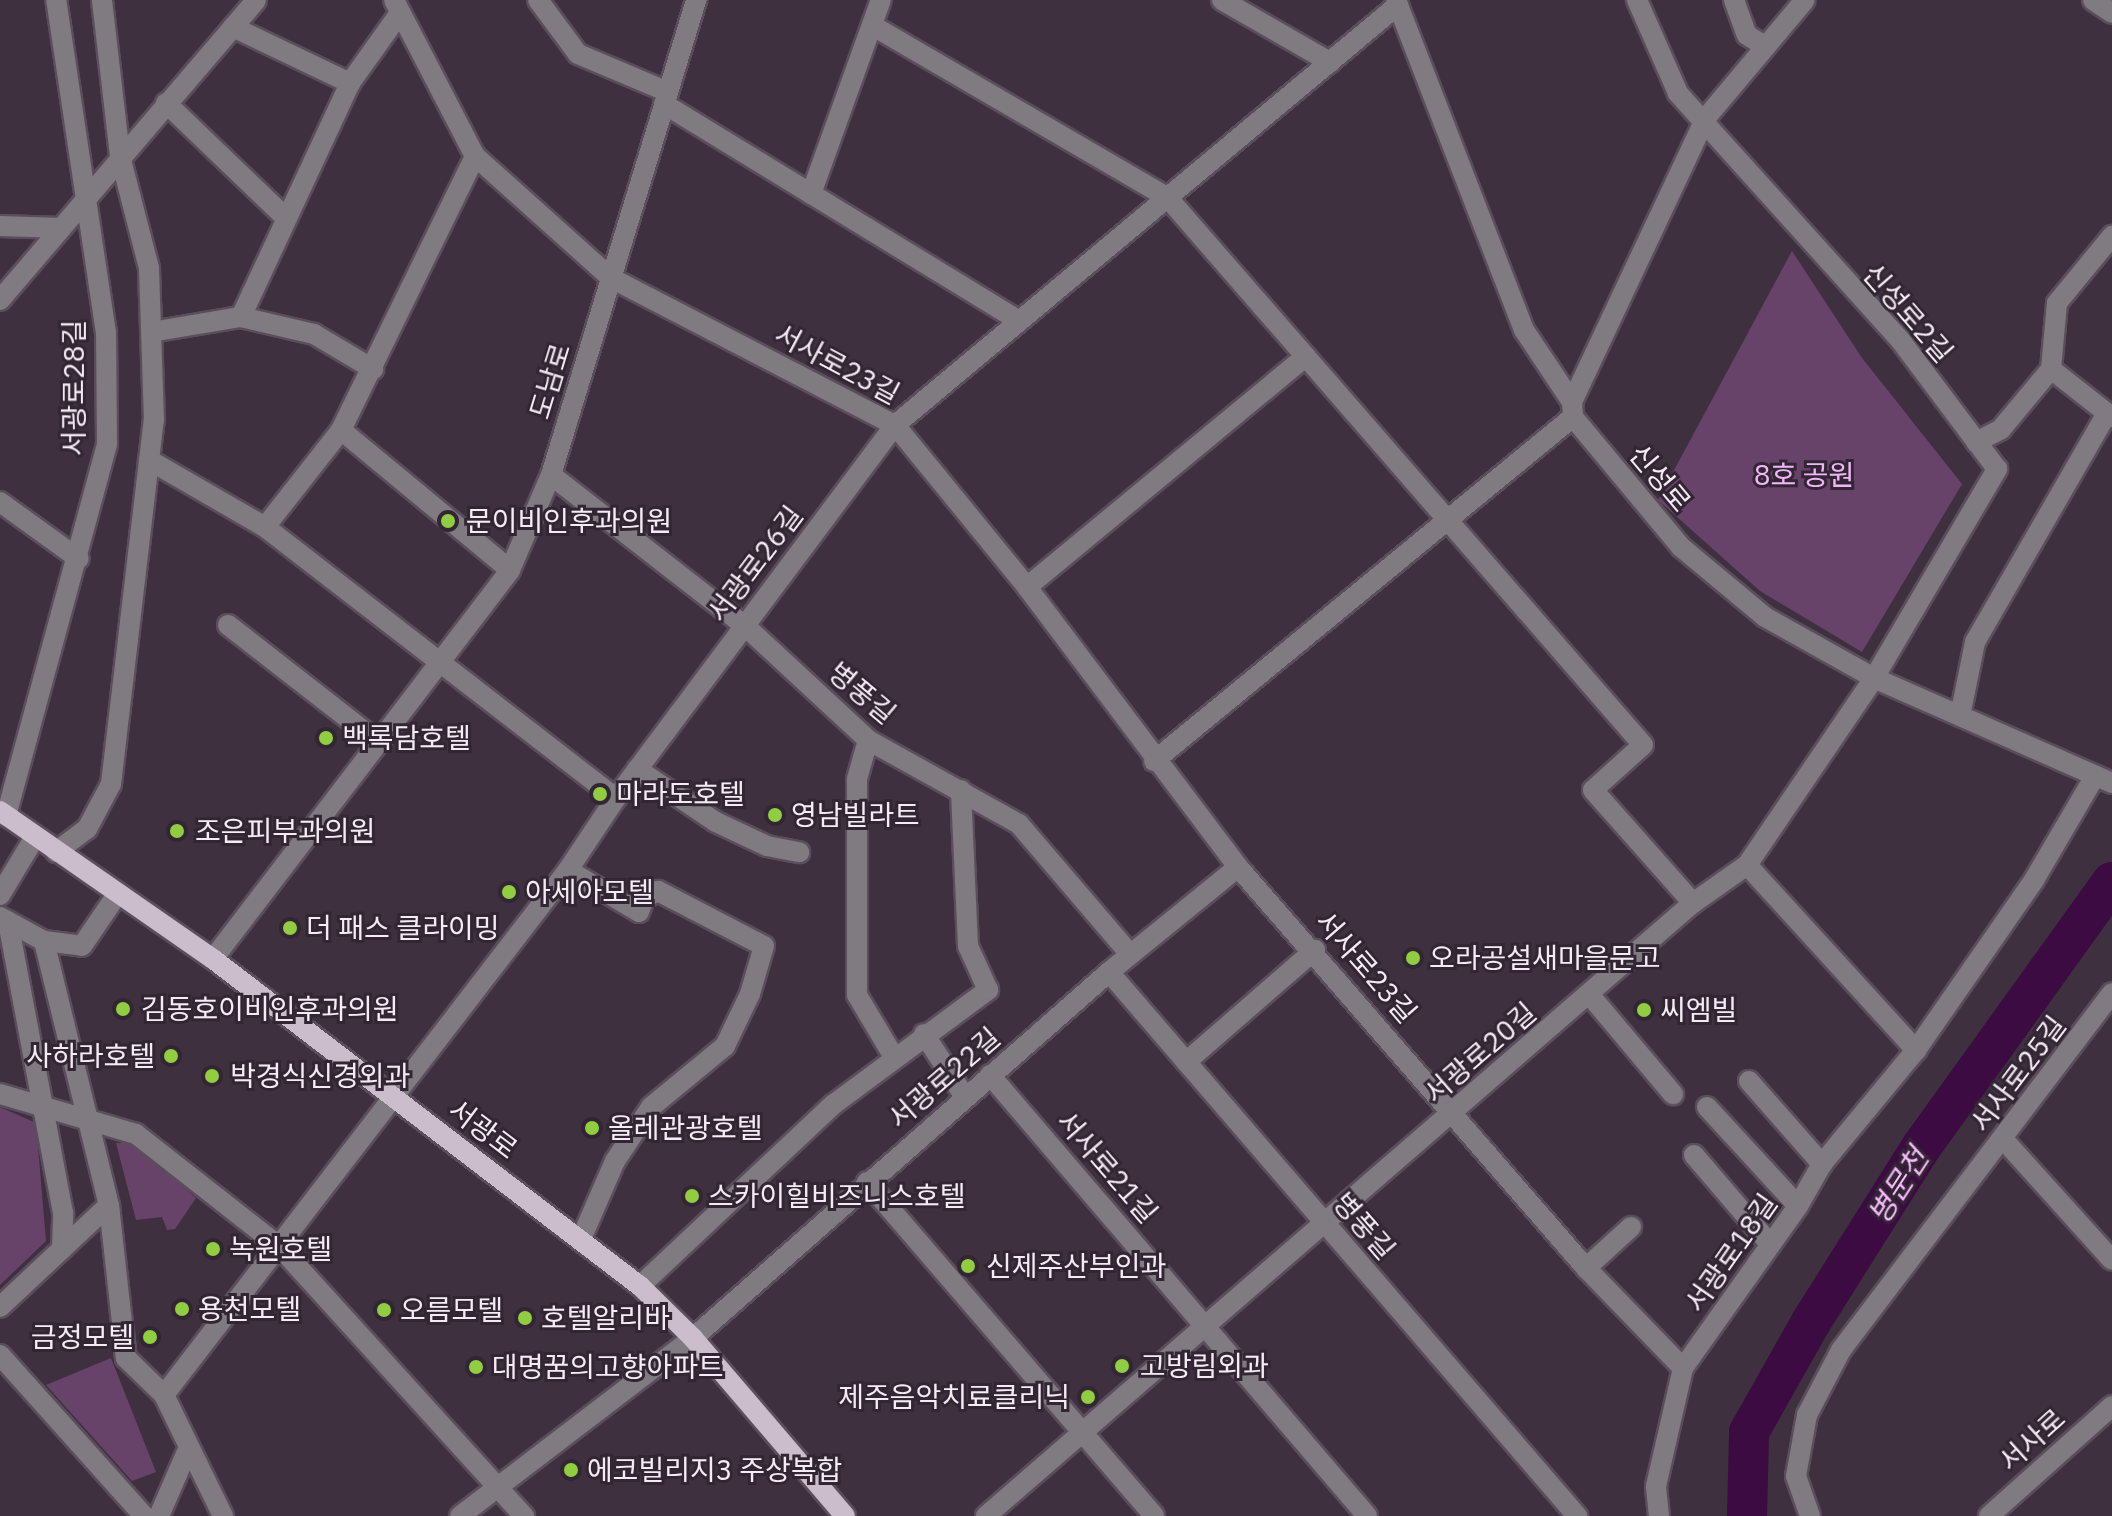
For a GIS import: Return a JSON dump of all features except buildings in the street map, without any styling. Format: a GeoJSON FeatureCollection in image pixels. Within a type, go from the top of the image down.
{"type":"FeatureCollection","features":[{"type":"Feature","properties":{"kind":"main road","name":"서광로"},"geometry":{"type":"LineString","coordinates":[[3,814],[213,959],[640,1286],[693,1338],[845,1516]]}},
{"type":"Feature","properties":{"kind":"street","name":"서광로28길"},"geometry":{"type":"LineString","coordinates":[[3,814],[79,559],[107,443],[106,333],[56,0]]}},
{"type":"Feature","properties":{"kind":"street"},"geometry":{"type":"LineString","coordinates":[[56,852],[87,829],[111,784],[149,460],[149,268],[120,156],[102,0]]}},
{"type":"Feature","properties":{"kind":"street"},"geometry":{"type":"LineString","coordinates":[[0,300],[256,0]]}},
{"type":"Feature","properties":{"kind":"street"},"geometry":{"type":"LineString","coordinates":[[538,0],[578,54],[666,98],[811,194],[1019,321]]}},
{"type":"Feature","properties":{"kind":"street","name":"도남로"},"geometry":{"type":"LineString","coordinates":[[213,959],[510,570],[551,475],[696,0]]}},
{"type":"Feature","properties":{"kind":"street"},"geometry":{"type":"LineString","coordinates":[[811,194],[881,0]]}},
{"type":"Feature","properties":{"kind":"street"},"geometry":{"type":"LineString","coordinates":[[1222,0],[1330,62]]}},
{"type":"Feature","properties":{"kind":"street","name":"신성로2길"},"geometry":{"type":"LineString","coordinates":[[1637,0],[1678,93],[1705,119],[1843,282],[1901,341],[1997,469],[1874,678]]}},
{"type":"Feature","properties":{"kind":"street"},"geometry":{"type":"LineString","coordinates":[[1734,0],[1747,35],[1766,47]]}},
{"type":"Feature","properties":{"kind":"street"},"geometry":{"type":"LineString","coordinates":[[1154,761],[1573,409],[1705,119],[1805,0]]}},
{"type":"Feature","properties":{"kind":"street"},"geometry":{"type":"LineString","coordinates":[[2093,0],[2112,13]]}},
{"type":"Feature","properties":{"kind":"street","name":"서광로26길"},"geometry":{"type":"LineString","coordinates":[[164,1395],[568,870],[637,769],[895,425],[1330,62],[1397,2]]}},
{"type":"Feature","properties":{"kind":"street","name":"신성로"},"geometry":{"type":"LineString","coordinates":[[1397,2],[1524,330],[1573,409],[1681,547],[1765,617],[1874,678],[2106,780]]}},
{"type":"Feature","properties":{"kind":"street"},"geometry":{"type":"LineString","coordinates":[[241,317],[284,216],[350,83],[397,6]]}},
{"type":"Feature","properties":{"kind":"street"},"geometry":{"type":"LineString","coordinates":[[265,527],[341,430],[475,156],[397,6]]}},
{"type":"Feature","properties":{"kind":"street"},"geometry":{"type":"LineString","coordinates":[[873,26],[1168,198],[1643,745],[1593,790],[1693,903]]}},
{"type":"Feature","properties":{"kind":"street"},"geometry":{"type":"LineString","coordinates":[[233,27],[350,83]]}},
{"type":"Feature","properties":{"kind":"street"},"geometry":{"type":"LineString","coordinates":[[166,103],[284,216]]}},
{"type":"Feature","properties":{"kind":"street","name":"서사로23길"},"geometry":{"type":"LineString","coordinates":[[475,156],[611,278],[895,425],[1027,587],[1154,761],[1238,867],[1315,950],[1586,1268],[1683,1368]]}},
{"type":"Feature","properties":{"kind":"street"},"geometry":{"type":"LineString","coordinates":[[0,226],[61,228]]}},
{"type":"Feature","properties":{"kind":"street"},"geometry":{"type":"LineString","coordinates":[[1976,442],[2001,429],[2051,369],[2057,303],[2112,236]]}},
{"type":"Feature","properties":{"kind":"street"},"geometry":{"type":"LineString","coordinates":[[151,332],[241,317],[314,334],[373,369]]}},
{"type":"Feature","properties":{"kind":"street"},"geometry":{"type":"LineString","coordinates":[[1027,587],[1306,356]]}},
{"type":"Feature","properties":{"kind":"street"},"geometry":{"type":"LineString","coordinates":[[1960,716],[1975,642],[2110,415],[2051,369]]}},
{"type":"Feature","properties":{"kind":"street"},"geometry":{"type":"LineString","coordinates":[[341,430],[510,570]]}},
{"type":"Feature","properties":{"kind":"street"},"geometry":{"type":"LineString","coordinates":[[149,460],[265,527],[616,798]]}},
{"type":"Feature","properties":{"kind":"street","name":"병풍길"},"geometry":{"type":"LineString","coordinates":[[551,475],[744,625],[868,740],[1019,824],[1130,954]]}},
{"type":"Feature","properties":{"kind":"street"},"geometry":{"type":"LineString","coordinates":[[0,502],[79,559]]}},
{"type":"Feature","properties":{"kind":"street"},"geometry":{"type":"LineString","coordinates":[[228,625],[377,741]]}},
{"type":"Feature","properties":{"kind":"street","name":"서광로20길"},"geometry":{"type":"LineString","coordinates":[[986,1516],[1205,1324],[1455,1113],[1693,903],[1747,865],[1874,678]]}},
{"type":"Feature","properties":{"kind":"street"},"geometry":{"type":"LineString","coordinates":[[868,740],[857,779],[857,995],[894,1057]]}},
{"type":"Feature","properties":{"kind":"street"},"geometry":{"type":"LineString","coordinates":[[637,769],[716,822],[767,846],[799,852]]}},
{"type":"Feature","properties":{"kind":"street","name":"서광로18길"},"geometry":{"type":"LineString","coordinates":[[1659,1516],[1656,1486],[1683,1368],[1798,1206],[1822,1164],[1916,1050],[2106,780]]}},
{"type":"Feature","properties":{"kind":"street"},"geometry":{"type":"LineString","coordinates":[[640,1286],[834,1104],[924,1034],[988,990],[968,946],[961,790]]}},
{"type":"Feature","properties":{"kind":"street"},"geometry":{"type":"LineString","coordinates":[[0,895],[35,837]]}},
{"type":"Feature","properties":{"kind":"street"},"geometry":{"type":"LineString","coordinates":[[1747,865],[1916,1050]]}},
{"type":"Feature","properties":{"kind":"street","name":"서광로22길"},"geometry":{"type":"LineString","coordinates":[[460,1516],[693,1338],[1109,972],[1238,867]]}},
{"type":"Feature","properties":{"kind":"street"},"geometry":{"type":"LineString","coordinates":[[568,870],[639,912],[644,898],[658,891],[764,946],[750,994],[725,1046],[651,1107],[615,1161],[581,1239]]}},
{"type":"Feature","properties":{"kind":"street"},"geometry":{"type":"LineString","coordinates":[[4,919],[44,941],[82,946],[118,893]]}},
{"type":"Feature","properties":{"kind":"street"},"geometry":{"type":"LineString","coordinates":[[4,919],[63,1213],[62,1249]]}},
{"type":"Feature","properties":{"kind":"street"},"geometry":{"type":"LineString","coordinates":[[44,941],[109,1205],[126,1358],[164,1395],[223,1516]]}},
{"type":"Feature","properties":{"kind":"street"},"geometry":{"type":"LineString","coordinates":[[1186,1062],[1315,950]]}},
{"type":"Feature","properties":{"kind":"street","name":"병풍길"},"geometry":{"type":"LineString","coordinates":[[1109,972],[1577,1516]]}},
{"type":"Feature","properties":{"kind":"street","name":"서사로25길"},"geometry":{"type":"LineString","coordinates":[[1810,1516],[1796,1476],[1807,1415],[1841,1350],[2004,1140],[2112,993]]}},
{"type":"Feature","properties":{"kind":"street"},"geometry":{"type":"LineString","coordinates":[[1589,994],[1673,1094]]}},
{"type":"Feature","properties":{"kind":"street"},"geometry":{"type":"LineString","coordinates":[[924,1034],[965,1097]]}},
{"type":"Feature","properties":{"kind":"street","name":"서사로21길"},"geometry":{"type":"LineString","coordinates":[[990,1075],[1367,1516]]}},
{"type":"Feature","properties":{"kind":"street"},"geometry":{"type":"LineString","coordinates":[[1749,1081],[1822,1164]]}},
{"type":"Feature","properties":{"kind":"street"},"geometry":{"type":"LineString","coordinates":[[0,1094],[136,1134],[279,1246],[524,1516]]}},
{"type":"Feature","properties":{"kind":"street"},"geometry":{"type":"LineString","coordinates":[[1707,1107],[1798,1206]]}},
{"type":"Feature","properties":{"kind":"street"},"geometry":{"type":"LineString","coordinates":[[2004,1140],[2112,1260]]}},
{"type":"Feature","properties":{"kind":"street"},"geometry":{"type":"LineString","coordinates":[[1694,1155],[1771,1245]]}},
{"type":"Feature","properties":{"kind":"street"},"geometry":{"type":"LineString","coordinates":[[867,1182],[1154,1516]]}},
{"type":"Feature","properties":{"kind":"street"},"geometry":{"type":"LineString","coordinates":[[0,1307],[109,1205]]}},
{"type":"Feature","properties":{"kind":"street"},"geometry":{"type":"LineString","coordinates":[[1586,1268],[1631,1227]]}},
{"type":"Feature","properties":{"kind":"street"},"geometry":{"type":"LineString","coordinates":[[0,1355],[144,1516]]}},
{"type":"Feature","properties":{"kind":"street","name":"서사로"},"geometry":{"type":"LineString","coordinates":[[1989,1516],[2112,1406]]}},
{"type":"Feature","properties":{"kind":"street"},"geometry":{"type":"LineString","coordinates":[[159,1516],[189,1447]]}},
{"type":"Feature","properties":{"kind":"green space","name":"8호 공원"},"geometry":{"type":"Polygon","coordinates":[[[1792,251],[1862,358],[1962,484],[1862,652],[1760,591],[1658,500],[1792,251]]]}},
{"type":"Feature","properties":{"kind":"green space"},"geometry":{"type":"Polygon","coordinates":[[[0,1107],[36,1123],[46,1241],[0,1285],[0,1107]]]}},
{"type":"Feature","properties":{"kind":"green space"},"geometry":{"type":"Polygon","coordinates":[[[116,1143],[132,1143],[196,1198],[175,1229],[167,1230],[162,1217],[136,1220],[116,1143]]]}},
{"type":"Feature","properties":{"kind":"green space"},"geometry":{"type":"Polygon","coordinates":[[[111,1358],[156,1472],[132,1481],[46,1385],[111,1358]]]}},
{"type":"Feature","properties":{"kind":"waterway","name":"병문천"},"geometry":{"type":"LineString","coordinates":[[1747,1516],[1749,1432],[1811,1322],[1922,1146],[2112,882]]}},
{"type":"Feature","properties":{"kind":"place","name":"문이비인후과의원"},"geometry":{"type":"Point","coordinates":[448,521]}},
{"type":"Feature","properties":{"kind":"place","name":"백록담호텔"},"geometry":{"type":"Point","coordinates":[326,738]}},
{"type":"Feature","properties":{"kind":"place","name":"마라도호텔"},"geometry":{"type":"Point","coordinates":[600,794]}},
{"type":"Feature","properties":{"kind":"place","name":"영남빌라트"},"geometry":{"type":"Point","coordinates":[775,815]}},
{"type":"Feature","properties":{"kind":"place","name":"조은피부과의원"},"geometry":{"type":"Point","coordinates":[177,831]}},
{"type":"Feature","properties":{"kind":"place","name":"아세아모텔"},"geometry":{"type":"Point","coordinates":[509,892]}},
{"type":"Feature","properties":{"kind":"place","name":"더 패스 클라이밍"},"geometry":{"type":"Point","coordinates":[290,928]}},
{"type":"Feature","properties":{"kind":"place","name":"오라공설새마을문고"},"geometry":{"type":"Point","coordinates":[1413,958]}},
{"type":"Feature","properties":{"kind":"place","name":"김동호이비인후과의원"},"geometry":{"type":"Point","coordinates":[123,1009]}},
{"type":"Feature","properties":{"kind":"place","name":"씨엠빌"},"geometry":{"type":"Point","coordinates":[1644,1010]}},
{"type":"Feature","properties":{"kind":"place","name":"사하라호텔"},"geometry":{"type":"Point","coordinates":[171,1056]}},
{"type":"Feature","properties":{"kind":"place","name":"박경식신경외과"},"geometry":{"type":"Point","coordinates":[212,1076]}},
{"type":"Feature","properties":{"kind":"place","name":"올레관광호텔"},"geometry":{"type":"Point","coordinates":[592,1128]}},
{"type":"Feature","properties":{"kind":"place","name":"스카이힐비즈니스호텔"},"geometry":{"type":"Point","coordinates":[692,1196]}},
{"type":"Feature","properties":{"kind":"place","name":"녹원호텔"},"geometry":{"type":"Point","coordinates":[213,1249]}},
{"type":"Feature","properties":{"kind":"place","name":"신제주산부인과"},"geometry":{"type":"Point","coordinates":[968,1266]}},
{"type":"Feature","properties":{"kind":"place","name":"용천모텔"},"geometry":{"type":"Point","coordinates":[182,1309]}},
{"type":"Feature","properties":{"kind":"place","name":"오름모텔"},"geometry":{"type":"Point","coordinates":[384,1310]}},
{"type":"Feature","properties":{"kind":"place","name":"호텔알리바"},"geometry":{"type":"Point","coordinates":[525,1318]}},
{"type":"Feature","properties":{"kind":"place","name":"금정모텔"},"geometry":{"type":"Point","coordinates":[150,1337]}},
{"type":"Feature","properties":{"kind":"place","name":"고방림외과"},"geometry":{"type":"Point","coordinates":[1122,1366]}},
{"type":"Feature","properties":{"kind":"place","name":"대명꿈의고향아파트"},"geometry":{"type":"Point","coordinates":[476,1367]}},
{"type":"Feature","properties":{"kind":"place","name":"제주음악치료클리닉"},"geometry":{"type":"Point","coordinates":[1088,1397]}},
{"type":"Feature","properties":{"kind":"place","name":"에코빌리지3 주상복합"},"geometry":{"type":"Point","coordinates":[571,1470]}}]}
